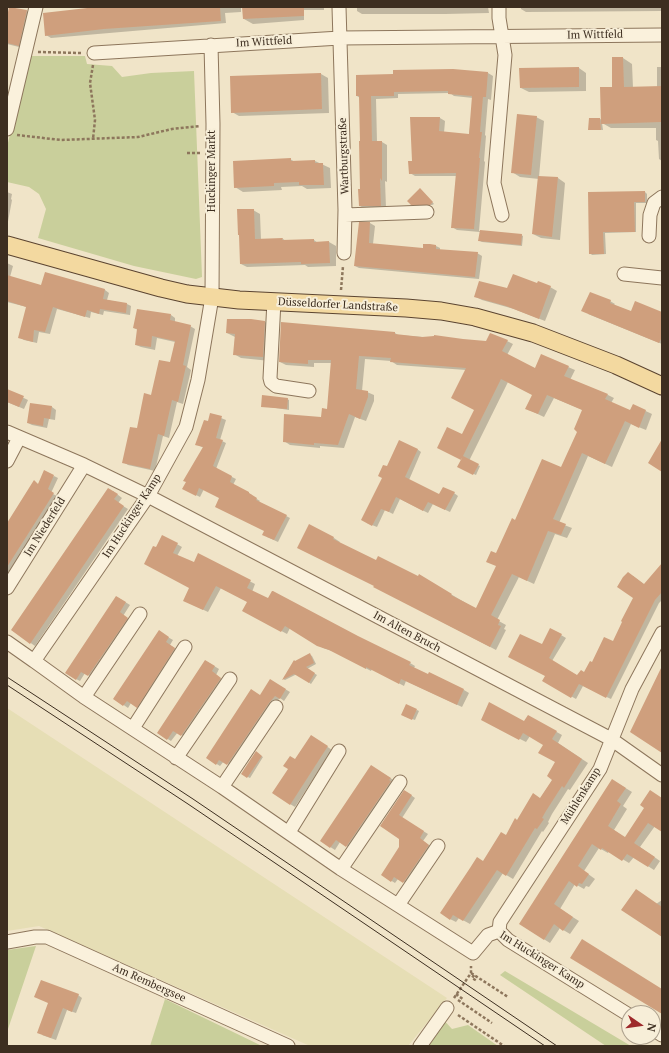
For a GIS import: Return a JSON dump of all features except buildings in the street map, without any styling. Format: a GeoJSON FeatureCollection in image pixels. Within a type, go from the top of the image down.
{"type":"FeatureCollection","features":[{"type":"Feature","properties":{"kind":"main road","name":"Düsseldorfer Landstraße"},"geometry":{"type":"LineString","coordinates":[[7,245],[161,288],[212,297],[274,302],[340,304],[441,311],[475,317],[533,333],[578,350],[662,386]]}},
{"type":"Feature","properties":{"kind":"street"},"geometry":{"type":"LineString","coordinates":[[11,132],[36,7]]}},
{"type":"Feature","properties":{"kind":"street","name":"Wartburgstraße"},"geometry":{"type":"LineString","coordinates":[[339,7],[345,215],[344,253]]}},
{"type":"Feature","properties":{"kind":"street"},"geometry":{"type":"LineString","coordinates":[[499,7],[499,18],[505,55],[494,183],[502,214]]}},
{"type":"Feature","properties":{"kind":"street","name":"Im Wittfeld"},"geometry":{"type":"LineString","coordinates":[[94,53],[340,38],[662,35]]}},
{"type":"Feature","properties":{"kind":"street","name":"Huckinger Markt"},"geometry":{"type":"LineString","coordinates":[[212,45],[212,297]]}},
{"type":"Feature","properties":{"kind":"street"},"geometry":{"type":"LineString","coordinates":[[649,236],[650,215],[654,203],[662,197]]}},
{"type":"Feature","properties":{"kind":"street"},"geometry":{"type":"LineString","coordinates":[[345,215],[427,212]]}},
{"type":"Feature","properties":{"kind":"street"},"geometry":{"type":"LineString","coordinates":[[624,274],[662,278]]}},
{"type":"Feature","properties":{"kind":"street","name":"Im Huckinger Kamp"},"geometry":{"type":"LineString","coordinates":[[212,297],[198,380],[186,427],[148,496],[34,660],[84,697],[222,787],[398,906],[473,953],[488,935],[499,931],[508,940],[621,1010]]}},
{"type":"Feature","properties":{"kind":"street"},"geometry":{"type":"LineString","coordinates":[[274,302],[271,382],[276,386],[310,391]]}},
{"type":"Feature","properties":{"kind":"street"},"geometry":{"type":"LineString","coordinates":[[7,432],[84,465],[148,496]]}},
{"type":"Feature","properties":{"kind":"street"},"geometry":{"type":"LineString","coordinates":[[7,461],[20,438]]}},
{"type":"Feature","properties":{"kind":"street","name":"Im Niederfeld"},"geometry":{"type":"LineString","coordinates":[[7,588],[84,465]]}},
{"type":"Feature","properties":{"kind":"street","name":"Im Alten Bruch"},"geometry":{"type":"LineString","coordinates":[[148,496],[611,739],[662,775]]}},
{"type":"Feature","properties":{"kind":"street"},"geometry":{"type":"LineString","coordinates":[[84,697],[140,614]]}},
{"type":"Feature","properties":{"kind":"street","name":"Mühlenkamp"},"geometry":{"type":"LineString","coordinates":[[499,931],[500,922],[600,769],[632,689],[662,633]]}},
{"type":"Feature","properties":{"kind":"street"},"geometry":{"type":"LineString","coordinates":[[7,642],[34,660]]}},
{"type":"Feature","properties":{"kind":"street"},"geometry":{"type":"LineString","coordinates":[[133,728],[185,647]]}},
{"type":"Feature","properties":{"kind":"street"},"geometry":{"type":"LineString","coordinates":[[176,758],[230,679]]}},
{"type":"Feature","properties":{"kind":"street"},"geometry":{"type":"LineString","coordinates":[[222,787],[276,707]]}},
{"type":"Feature","properties":{"kind":"street"},"geometry":{"type":"LineString","coordinates":[[289,832],[339,751]]}},
{"type":"Feature","properties":{"kind":"street"},"geometry":{"type":"LineString","coordinates":[[341,868],[400,782]]}},
{"type":"Feature","properties":{"kind":"street"},"geometry":{"type":"LineString","coordinates":[[398,906],[438,846]]}},
{"type":"Feature","properties":{"kind":"street","name":"Am Rembergsee"},"geometry":{"type":"LineString","coordinates":[[7,942],[36,937],[47,937],[288,1046]]}},
{"type":"Feature","properties":{"kind":"street"},"geometry":{"type":"LineString","coordinates":[[420,1046],[451,1003]]}},
{"type":"Feature","properties":{"kind":"path"},"geometry":{"type":"LineString","coordinates":[[26,52],[94,53],[90,83],[95,120],[94,139]]}},
{"type":"Feature","properties":{"kind":"path"},"geometry":{"type":"LineString","coordinates":[[11,132],[61,140],[94,139],[138,137],[172,129],[213,124]]}},
{"type":"Feature","properties":{"kind":"path"},"geometry":{"type":"LineString","coordinates":[[340,304],[344,253]]}},
{"type":"Feature","properties":{"kind":"path"},"geometry":{"type":"LineString","coordinates":[[451,1003],[471,972],[508,998]]}},
{"type":"Feature","properties":{"kind":"path"},"geometry":{"type":"LineString","coordinates":[[474,975],[472,978],[477,981]]}},
{"type":"Feature","properties":{"kind":"path"},"geometry":{"type":"LineString","coordinates":[[456,994],[464,1000]]}},
{"type":"Feature","properties":{"kind":"path"},"geometry":{"type":"LineString","coordinates":[[451,1003],[492,1023]]}},
{"type":"Feature","properties":{"kind":"path"},"geometry":{"type":"LineString","coordinates":[[451,1003],[504,1046]]}},
{"type":"Feature","properties":{"kind":"shaded area"},"geometry":{"type":"Polygon","coordinates":[[[7,708],[447,998],[408,1046],[310,1046],[39,926],[7,931],[7,708]]]}},
{"type":"Feature","properties":{"kind":"green space"},"geometry":{"type":"Polygon","coordinates":[[[31,56],[85,56],[87,64],[112,66],[122,77],[151,73],[194,71],[202,277],[196,279],[134,266],[38,238],[46,209],[39,194],[29,187],[7,182],[7,147],[23,79],[31,56]]]}},
{"type":"Feature","properties":{"kind":"green space"},"geometry":{"type":"Polygon","coordinates":[[[36,946],[7,1032],[7,950],[36,946]]]}},
{"type":"Feature","properties":{"kind":"green space"},"geometry":{"type":"Polygon","coordinates":[[[505,971],[621,1040],[621,1045],[631,1046],[606,1046],[500,975],[505,971]]]}},
{"type":"Feature","properties":{"kind":"green space"},"geometry":{"type":"Polygon","coordinates":[[[165,999],[262,1046],[150,1046],[165,999]]]}},
{"type":"Feature","properties":{"kind":"green space"},"geometry":{"type":"Polygon","coordinates":[[[441,1017],[452,1029],[468,1025],[498,1046],[420,1046],[441,1017]]]}},
{"type":"Feature","properties":{"kind":"tram line"},"geometry":{"type":"LineString","coordinates":[[7,677],[193,799],[557,1046]]}},
{"type":"Feature","properties":{"kind":"tram line"},"geometry":{"type":"LineString","coordinates":[[7,685],[188,804],[545,1046]]}}]}
